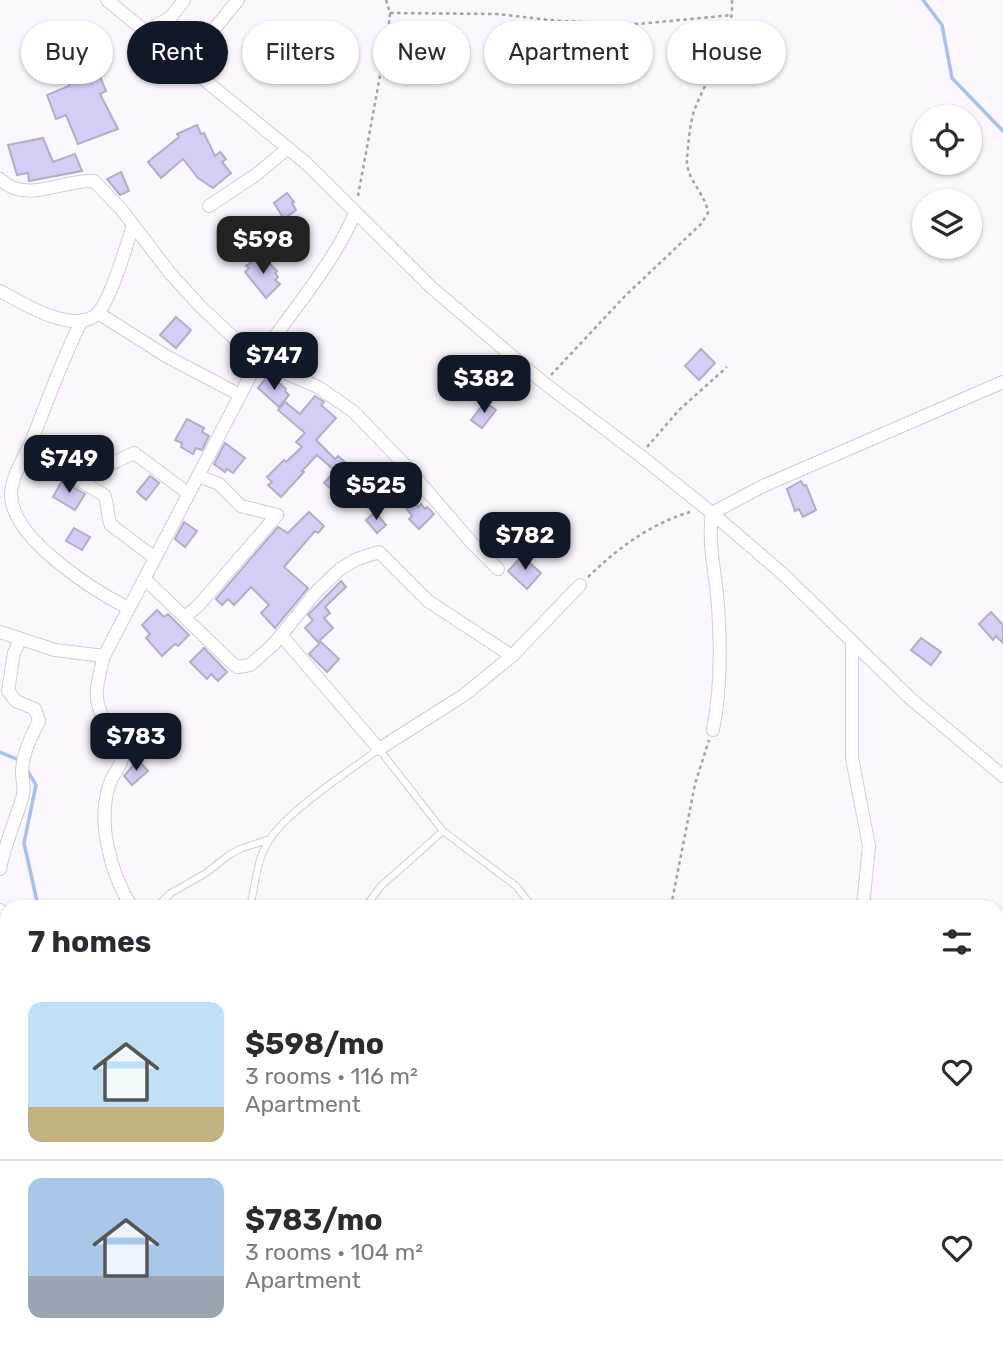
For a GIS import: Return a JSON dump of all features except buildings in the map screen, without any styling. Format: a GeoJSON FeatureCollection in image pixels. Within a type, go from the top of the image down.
{"type":"FeatureCollection","features":[{"type":"Feature","properties":{"kind":"street"},"geometry":{"type":"LineString","coordinates":[[107,0],[131,21]]}},
{"type":"Feature","properties":{"kind":"street"},"geometry":{"type":"LineString","coordinates":[[164,21],[171,17],[184,0]]}},
{"type":"Feature","properties":{"kind":"street"},"geometry":{"type":"LineString","coordinates":[[221,21],[238,0]]}},
{"type":"Feature","properties":{"kind":"street"},"geometry":{"type":"LineString","coordinates":[[208,84],[306,163],[431,287],[544,383],[642,457],[784,575],[911,699],[1003,776]]}},
{"type":"Feature","properties":{"kind":"street"},"geometry":{"type":"LineString","coordinates":[[209,206],[257,174],[288,148]]}},
{"type":"Feature","properties":{"kind":"street"},"geometry":{"type":"LineString","coordinates":[[0,179],[18,191],[94,181],[199,305],[258,361],[317,387],[354,412],[498,569]]}},
{"type":"Feature","properties":{"kind":"street"},"geometry":{"type":"LineString","coordinates":[[128,900],[113,871],[108,846],[106,799],[110,781],[121,766],[123,752],[119,741],[102,717],[96,698],[104,656],[258,361],[334,254],[355,214]]}},
{"type":"Feature","properties":{"kind":"street"},"geometry":{"type":"LineString","coordinates":[[0,291],[59,320],[82,320],[98,313],[117,272],[133,225]]}},
{"type":"Feature","properties":{"kind":"street"},"geometry":{"type":"LineString","coordinates":[[98,313],[166,356],[240,395]]}},
{"type":"Feature","properties":{"kind":"street"},"geometry":{"type":"LineString","coordinates":[[82,320],[59,369],[11,494],[18,517],[68,572],[128,608]]}},
{"type":"Feature","properties":{"kind":"street"},"geometry":{"type":"LineString","coordinates":[[708,510],[1003,382]]}},
{"type":"Feature","properties":{"kind":"street"},"geometry":{"type":"LineString","coordinates":[[79,480],[88,460],[95,454],[115,462],[134,453],[139,454],[189,494]]}},
{"type":"Feature","properties":{"kind":"street"},"geometry":{"type":"LineString","coordinates":[[26,454],[104,495],[111,525],[155,558]]}},
{"type":"Feature","properties":{"kind":"street"},"geometry":{"type":"LineString","coordinates":[[186,616],[199,605],[277,515],[241,506],[219,484],[199,476]]}},
{"type":"Feature","properties":{"kind":"street"},"geometry":{"type":"LineString","coordinates":[[708,510],[720,623],[721,665],[719,702],[713,730]]}},
{"type":"Feature","properties":{"kind":"street"},"geometry":{"type":"LineString","coordinates":[[145,579],[238,667],[250,665],[340,569],[357,559],[379,552],[429,601],[512,656]]}},
{"type":"Feature","properties":{"kind":"street"},"geometry":{"type":"LineString","coordinates":[[281,635],[379,749],[464,695],[512,656],[580,585]]}},
{"type":"Feature","properties":{"kind":"street"},"geometry":{"type":"LineString","coordinates":[[0,632],[55,650],[104,656]]}},
{"type":"Feature","properties":{"kind":"street"},"geometry":{"type":"LineString","coordinates":[[0,869],[9,832],[24,792],[24,760],[30,738],[39,721],[35,709],[16,702],[8,691],[20,640]]}},
{"type":"Feature","properties":{"kind":"street"},"geometry":{"type":"LineString","coordinates":[[852,642],[852,758],[869,846],[864,900]]}},
{"type":"Feature","properties":{"kind":"lane"},"geometry":{"type":"LineString","coordinates":[[251,900],[260,860],[270,839],[295,814],[379,749],[443,831],[516,886],[527,900]]}},
{"type":"Feature","properties":{"kind":"lane"},"geometry":{"type":"LineString","coordinates":[[370,900],[381,886],[443,831]]}},
{"type":"Feature","properties":{"kind":"lane"},"geometry":{"type":"LineString","coordinates":[[163,900],[229,855],[270,839]]}},
{"type":"Feature","properties":{"kind":"path"},"geometry":{"type":"LineString","coordinates":[[355,214],[390,13],[386,0]]}},
{"type":"Feature","properties":{"kind":"path"},"geometry":{"type":"LineString","coordinates":[[544,383],[625,296],[701,224],[708,213],[705,201],[690,173],[687,158],[694,111],[727,36],[733,15],[732,0]]}},
{"type":"Feature","properties":{"kind":"path"},"geometry":{"type":"LineString","coordinates":[[390,13],[497,15],[638,24],[733,15]]}},
{"type":"Feature","properties":{"kind":"path"},"geometry":{"type":"LineString","coordinates":[[642,457],[653,438],[678,410],[727,367]]}},
{"type":"Feature","properties":{"kind":"path"},"geometry":{"type":"LineString","coordinates":[[580,585],[607,559],[655,525],[708,510]]}},
{"type":"Feature","properties":{"kind":"path"},"geometry":{"type":"LineString","coordinates":[[672,900],[695,784],[713,730]]}},
{"type":"Feature","properties":{"kind":"waterway"},"geometry":{"type":"LineString","coordinates":[[923,0],[942,25],[952,78],[1003,131]]}},
{"type":"Feature","properties":{"kind":"waterway"},"geometry":{"type":"LineString","coordinates":[[0,752],[21,761]]}},
{"type":"Feature","properties":{"kind":"waterway"},"geometry":{"type":"LineString","coordinates":[[27,770],[36,785],[24,843],[37,900]]}}]}
